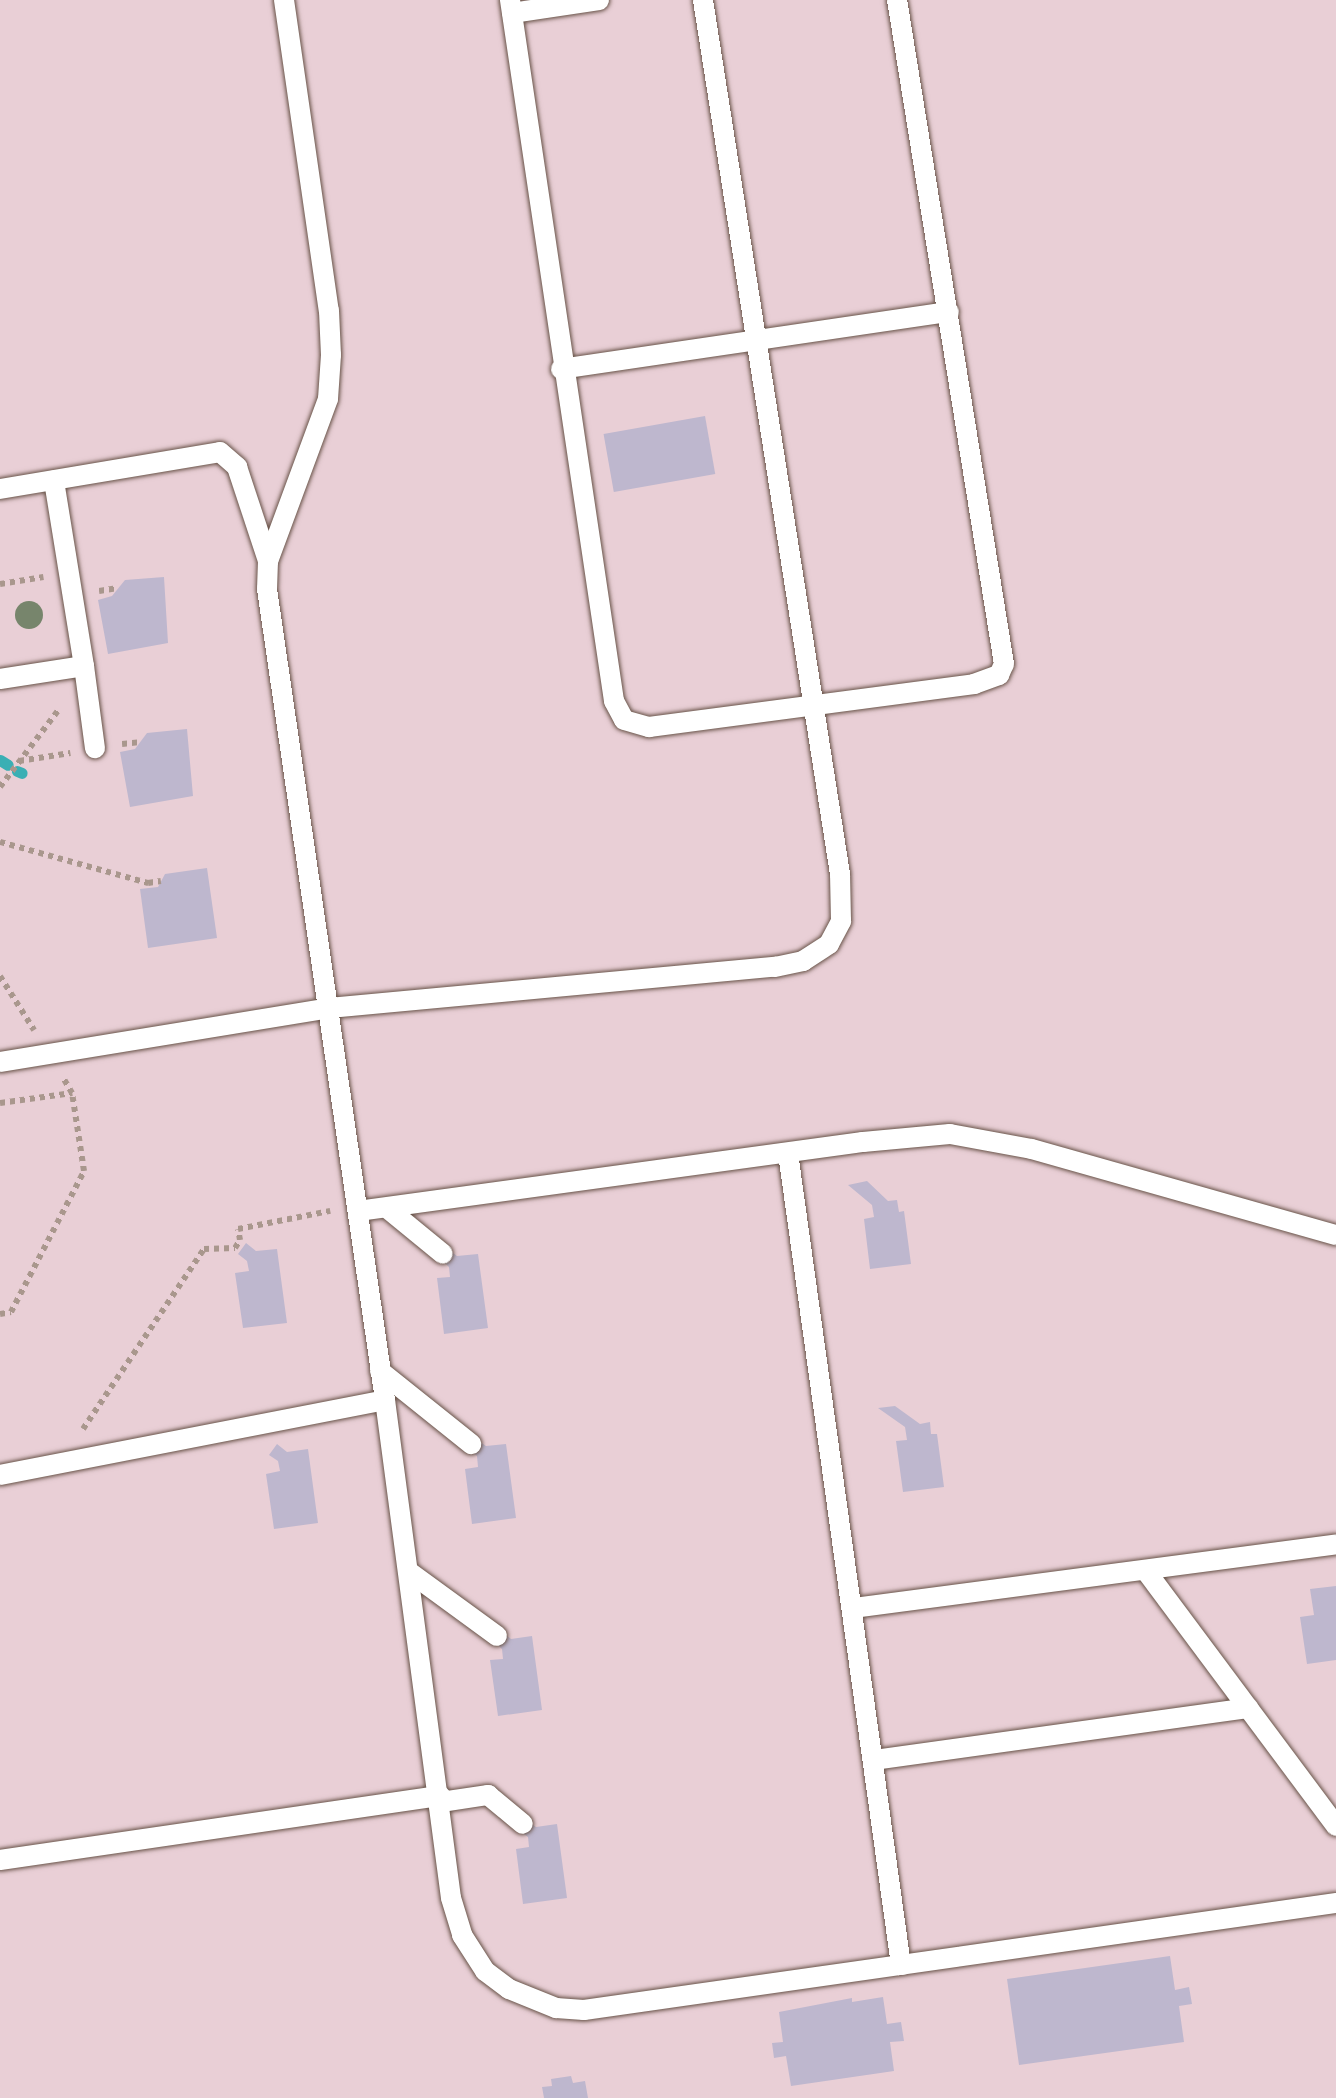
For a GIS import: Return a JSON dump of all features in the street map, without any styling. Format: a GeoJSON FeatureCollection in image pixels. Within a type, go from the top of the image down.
{"type":"FeatureCollection","features":[{"type":"Feature","properties":{"kind":"lane"},"geometry":{"type":"LineString","coordinates":[[268,561],[328,399],[331,355],[329,311],[284,0]]}},
{"type":"Feature","properties":{"kind":"lane"},"geometry":{"type":"LineString","coordinates":[[599,0],[511,6],[561,369],[614,701],[624,720],[649,727],[816,708],[988,680],[999,675],[1004,664],[897,0]]}},
{"type":"Feature","properties":{"kind":"lane"},"geometry":{"type":"LineString","coordinates":[[0,1062],[329,1008],[803,961],[829,944],[841,921],[840,874],[703,0]]}},
{"type":"Feature","properties":{"kind":"lane"},"geometry":{"type":"LineString","coordinates":[[561,369],[948,312]]}},
{"type":"Feature","properties":{"kind":"lane"},"geometry":{"type":"LineString","coordinates":[[0,489],[220,452],[236,467],[268,561],[270,622],[385,1400],[450,1898],[462,1936],[485,1971],[533,2001],[584,2010],[1336,1903]]}},
{"type":"Feature","properties":{"kind":"lane"},"geometry":{"type":"LineString","coordinates":[[54,480],[95,748]]}},
{"type":"Feature","properties":{"kind":"lane"},"geometry":{"type":"LineString","coordinates":[[0,678],[84,671]]}},
{"type":"Feature","properties":{"kind":"lane"},"geometry":{"type":"LineString","coordinates":[[357,1208],[387,1208],[914,1136],[987,1138],[1336,1236]]}},
{"type":"Feature","properties":{"kind":"lane"},"geometry":{"type":"LineString","coordinates":[[788,1153],[854,1608],[900,1965]]}},
{"type":"Feature","properties":{"kind":"lane"},"geometry":{"type":"LineString","coordinates":[[387,1208],[444,1254]]}},
{"type":"Feature","properties":{"kind":"lane"},"geometry":{"type":"LineString","coordinates":[[380,1371],[472,1444]]}},
{"type":"Feature","properties":{"kind":"lane"},"geometry":{"type":"LineString","coordinates":[[0,1475],[385,1400]]}},
{"type":"Feature","properties":{"kind":"lane"},"geometry":{"type":"LineString","coordinates":[[854,1608],[1336,1544]]}},
{"type":"Feature","properties":{"kind":"lane"},"geometry":{"type":"LineString","coordinates":[[408,1571],[497,1636]]}},
{"type":"Feature","properties":{"kind":"lane"},"geometry":{"type":"LineString","coordinates":[[1146,1571],[1336,1826]]}},
{"type":"Feature","properties":{"kind":"lane"},"geometry":{"type":"LineString","coordinates":[[874,1760],[1248,1708]]}},
{"type":"Feature","properties":{"kind":"lane"},"geometry":{"type":"LineString","coordinates":[[0,1860],[488,1795],[523,1824]]}},
{"type":"Feature","properties":{"kind":"path"},"geometry":{"type":"LineString","coordinates":[[0,584],[69,573]]}},
{"type":"Feature","properties":{"kind":"path"},"geometry":{"type":"LineString","coordinates":[[0,787],[84,671]]}},
{"type":"Feature","properties":{"kind":"path"},"geometry":{"type":"LineString","coordinates":[[0,842],[148,883],[161,881]]}},
{"type":"Feature","properties":{"kind":"path"},"geometry":{"type":"LineString","coordinates":[[0,976],[72,1092],[84,1171],[11,1312],[0,1314]]}},
{"type":"Feature","properties":{"kind":"path"},"geometry":{"type":"LineString","coordinates":[[0,1103],[72,1092]]}},
{"type":"Feature","properties":{"kind":"path"},"geometry":{"type":"LineString","coordinates":[[60,1463],[204,1249],[235,1248],[240,1240],[238,1229],[357,1208]]}},
{"type":"Feature","properties":{"kind":"shaded area"},"geometry":{"type":"Polygon","coordinates":[[[0,0],[1336,0],[1336,2098],[0,2098],[0,0]]]}},
{"type":"Feature","properties":{"kind":"building"},"geometry":{"type":"Polygon","coordinates":[[[705,416],[715,474],[614,492],[604,434],[705,416]]]}},
{"type":"Feature","properties":{"kind":"building"},"geometry":{"type":"Polygon","coordinates":[[[164,577],[168,643],[108,654],[98,600],[112,596],[125,580],[164,577]]]}},
{"type":"Feature","properties":{"kind":"building"},"geometry":{"type":"Polygon","coordinates":[[[187,729],[193,796],[130,807],[120,752],[135,749],[147,733],[187,729]]]}},
{"type":"Feature","properties":{"kind":"building"},"geometry":{"type":"Polygon","coordinates":[[[207,868],[217,938],[148,948],[140,889],[158,887],[165,874],[207,868]]]}},
{"type":"Feature","properties":{"kind":"building"},"geometry":{"type":"Polygon","coordinates":[[[867,1181],[888,1201],[897,1200],[899,1212],[904,1211],[911,1264],[870,1269],[864,1219],[874,1217],[872,1205],[848,1185],[867,1181]]]}},
{"type":"Feature","properties":{"kind":"building"},"geometry":{"type":"Polygon","coordinates":[[[246,1243],[256,1251],[277,1249],[287,1323],[243,1328],[235,1273],[249,1271],[247,1261],[238,1254],[246,1243]]]}},
{"type":"Feature","properties":{"kind":"building"},"geometry":{"type":"Polygon","coordinates":[[[448,1249],[457,1256],[478,1254],[488,1328],[444,1334],[437,1278],[450,1277],[449,1267],[440,1259],[448,1249]]]}},
{"type":"Feature","properties":{"kind":"building"},"geometry":{"type":"Polygon","coordinates":[[[895,1406],[920,1424],[930,1422],[931,1434],[937,1434],[944,1487],[903,1492],[896,1441],[907,1440],[905,1427],[878,1408],[895,1406]]]}},
{"type":"Feature","properties":{"kind":"building"},"geometry":{"type":"Polygon","coordinates":[[[476,1439],[486,1446],[506,1444],[516,1518],[472,1524],[465,1469],[478,1467],[477,1456],[467,1449],[476,1439]]]}},
{"type":"Feature","properties":{"kind":"building"},"geometry":{"type":"Polygon","coordinates":[[[277,1444],[287,1452],[308,1449],[318,1523],[274,1529],[266,1474],[280,1471],[278,1461],[269,1455],[277,1444]]]}},
{"type":"Feature","properties":{"kind":"building"},"geometry":{"type":"Polygon","coordinates":[[[1336,1586],[1336,1660],[1307,1664],[1300,1617],[1314,1615],[1310,1589],[1336,1586]]]}},
{"type":"Feature","properties":{"kind":"building"},"geometry":{"type":"Polygon","coordinates":[[[501,1631],[511,1639],[532,1636],[542,1710],[498,1716],[490,1660],[503,1659],[502,1649],[493,1641],[501,1631]]]}},
{"type":"Feature","properties":{"kind":"building"},"geometry":{"type":"Polygon","coordinates":[[[526,1820],[536,1827],[557,1824],[567,1898],[523,1904],[516,1849],[529,1847],[528,1837],[518,1830],[526,1820]]]}},
{"type":"Feature","properties":{"kind":"building"},"geometry":{"type":"Polygon","coordinates":[[[1170,1956],[1175,1990],[1189,1987],[1192,2004],[1179,2006],[1184,2042],[1019,2065],[1007,1979],[1170,1956]]]}},
{"type":"Feature","properties":{"kind":"building"},"geometry":{"type":"Polygon","coordinates":[[[883,1997],[887,2024],[901,2022],[904,2041],[890,2042],[894,2071],[791,2086],[786,2056],[774,2058],[772,2043],[783,2042],[779,2012],[852,1998],[852,2002],[883,1997]]]}},
{"type":"Feature","properties":{"kind":"building"},"geometry":{"type":"Polygon","coordinates":[[[571,2076],[573,2083],[585,2081],[588,2098],[544,2098],[542,2087],[552,2086],[551,2079],[571,2076]]]}},
{"type":"Feature","properties":{"kind":"waterway"},"geometry":{"type":"LineString","coordinates":[[0,760],[8,765]]}},
{"type":"Feature","properties":{"kind":"waterway"},"geometry":{"type":"LineString","coordinates":[[17,771],[22,773]]}}]}
